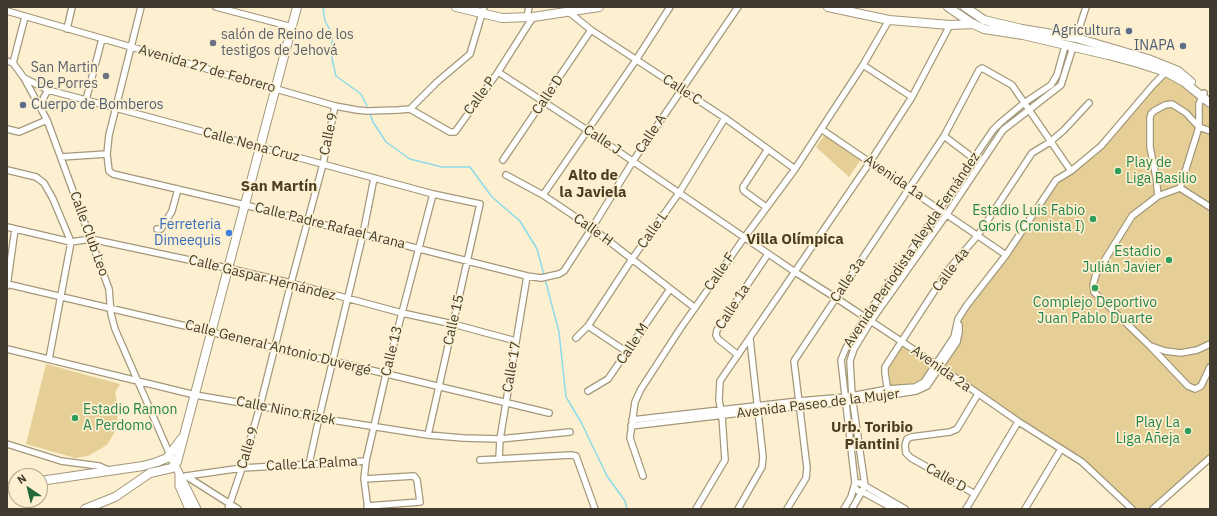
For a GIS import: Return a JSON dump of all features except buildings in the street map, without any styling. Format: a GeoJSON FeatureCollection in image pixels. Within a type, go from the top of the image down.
{"type":"FeatureCollection","features":[{"type":"Feature","properties":{"kind":"main road"},"geometry":{"type":"LineString","coordinates":[[85,509],[115,497],[146,475],[169,469],[180,471],[182,438],[195,395],[227,268],[297,7]]}},
{"type":"Feature","properties":{"kind":"main road"},"geometry":{"type":"LineString","coordinates":[[456,7],[483,10],[502,18],[530,17],[600,7]]}},
{"type":"Feature","properties":{"kind":"main road"},"geometry":{"type":"LineString","coordinates":[[828,7],[889,20],[950,25],[973,24],[984,20]]}},
{"type":"Feature","properties":{"kind":"main road"},"geometry":{"type":"LineString","coordinates":[[948,7],[973,24],[984,29],[1023,35],[1168,70],[1178,71],[1205,96],[1210,103]]}},
{"type":"Feature","properties":{"kind":"main road"},"geometry":{"type":"LineString","coordinates":[[965,7],[984,20],[1022,29],[1076,38],[1148,59],[1168,70]]}},
{"type":"Feature","properties":{"kind":"main road"},"geometry":{"type":"LineString","coordinates":[[48,480],[99,469],[111,471],[143,466],[164,460],[170,455],[182,438]]}},
{"type":"Feature","properties":{"kind":"main road"},"geometry":{"type":"LineString","coordinates":[[143,466],[146,475]]}},
{"type":"Feature","properties":{"kind":"street"},"geometry":{"type":"LineString","coordinates":[[67,29],[72,7]]}},
{"type":"Feature","properties":{"kind":"street"},"geometry":{"type":"LineString","coordinates":[[61,157],[107,154],[108,135],[116,109],[141,7]]}},
{"type":"Feature","properties":{"kind":"street"},"geometry":{"type":"LineString","coordinates":[[216,7],[292,27]]}},
{"type":"Feature","properties":{"kind":"street"},"geometry":{"type":"LineString","coordinates":[[529,7],[530,17]]}},
{"type":"Feature","properties":{"kind":"street"},"geometry":{"type":"LineString","coordinates":[[543,195],[636,60],[670,7]]}},
{"type":"Feature","properties":{"kind":"street","name":"Calle A"},"geometry":{"type":"LineString","coordinates":[[526,276],[541,278],[559,274],[564,271],[633,161],[738,7]]}},
{"type":"Feature","properties":{"kind":"street"},"geometry":{"type":"LineString","coordinates":[[1076,38],[1086,7]]}},
{"type":"Feature","properties":{"kind":"street"},"geometry":{"type":"LineString","coordinates":[[410,109],[437,82],[470,54],[483,10]]}},
{"type":"Feature","properties":{"kind":"street","name":"Avenida 27 de Febrero"},"geometry":{"type":"LineString","coordinates":[[7,11],[335,106],[367,111],[410,109]]}},
{"type":"Feature","properties":{"kind":"street","name":"Calle C"},"geometry":{"type":"LineString","coordinates":[[569,12],[591,30],[725,118],[795,169]]}},
{"type":"Feature","properties":{"kind":"street","name":"Calle Club Leo"},"geometry":{"type":"LineString","coordinates":[[25,17],[10,62],[24,78],[47,120],[109,289],[112,320],[115,329],[170,455]]}},
{"type":"Feature","properties":{"kind":"street","name":"Calle P"},"geometry":{"type":"LineString","coordinates":[[410,109],[453,133],[498,72],[530,17]]}},
{"type":"Feature","properties":{"kind":"street","name":"Calle F"},"geometry":{"type":"LineString","coordinates":[[643,476],[630,438],[635,402],[641,389],[744,238],[795,169],[863,65],[889,20]]}},
{"type":"Feature","properties":{"kind":"street"},"geometry":{"type":"LineString","coordinates":[[696,509],[725,460],[722,413],[719,400],[720,382],[870,162],[912,97],[950,25]]}},
{"type":"Feature","properties":{"kind":"street","name":"Calle D"},"geometry":{"type":"LineString","coordinates":[[503,160],[544,102],[591,30]]}},
{"type":"Feature","properties":{"kind":"street"},"geometry":{"type":"LineString","coordinates":[[86,100],[102,39]]}},
{"type":"Feature","properties":{"kind":"street","name":"Avenida Periodista Aleyda Fernández"},"geometry":{"type":"LineString","coordinates":[[864,489],[842,360],[843,354],[865,318],[973,158],[1000,123],[1024,104],[1051,86],[1069,46]]}},
{"type":"Feature","properties":{"kind":"street","name":"Avenida Periodista Aleyda Fernández"},"geometry":{"type":"LineString","coordinates":[[844,509],[851,497],[855,485],[849,399],[851,356],[871,321],[947,214],[1003,130],[1061,85],[1064,78],[1069,46]]}},
{"type":"Feature","properties":{"kind":"street"},"geometry":{"type":"LineString","coordinates":[[863,65],[912,97]]}},
{"type":"Feature","properties":{"kind":"street","name":"Calle 3a"},"geometry":{"type":"LineString","coordinates":[[787,509],[806,478],[794,361],[944,136],[979,70],[982,68],[1012,85],[1024,104]]}},
{"type":"Feature","properties":{"kind":"street","name":"Avenida Paseo de la Mujer"},"geometry":{"type":"LineString","coordinates":[[632,423],[849,399],[888,392],[916,391],[927,386],[938,365],[957,342],[959,332],[958,319],[1006,254],[1056,180],[1071,171],[1101,146],[1154,84],[1168,70]]}},
{"type":"Feature","properties":{"kind":"street","name":"Calle J"},"geometry":{"type":"LineString","coordinates":[[498,72],[633,161],[744,238]]}},
{"type":"Feature","properties":{"kind":"street","name":"Calle Nena Cruz"},"geometry":{"type":"LineString","coordinates":[[24,78],[48,90],[116,109],[433,194],[480,204]]}},
{"type":"Feature","properties":{"kind":"street"},"geometry":{"type":"LineString","coordinates":[[40,107],[48,90]]}},
{"type":"Feature","properties":{"kind":"street"},"geometry":{"type":"LineString","coordinates":[[1180,188],[1199,127],[1199,104],[1205,96]]}},
{"type":"Feature","properties":{"kind":"street","name":"Calle 4a"},"geometry":{"type":"LineString","coordinates":[[888,392],[885,366],[948,270],[978,235],[1032,153],[1050,142],[1074,121],[1089,103]]}},
{"type":"Feature","properties":{"kind":"street"},"geometry":{"type":"LineString","coordinates":[[1024,104],[1071,171]]}},
{"type":"Feature","properties":{"kind":"street"},"geometry":{"type":"LineString","coordinates":[[1158,196],[1150,147],[1151,114],[1165,105],[1172,104],[1186,113],[1199,127],[1210,131]]}},
{"type":"Feature","properties":{"kind":"street","name":"Calle 9"},"geometry":{"type":"LineString","coordinates":[[229,507],[260,406],[323,164],[335,106]]}},
{"type":"Feature","properties":{"kind":"street","name":"Calle L"},"geometry":{"type":"LineString","coordinates":[[576,338],[588,326],[632,259],[679,193],[725,118]]}},
{"type":"Feature","properties":{"kind":"street"},"geometry":{"type":"LineString","coordinates":[[7,129],[19,132],[47,120]]}},
{"type":"Feature","properties":{"kind":"street","name":"Avenida 1a"},"geometry":{"type":"LineString","coordinates":[[821,128],[1006,254]]}},
{"type":"Feature","properties":{"kind":"street"},"geometry":{"type":"LineString","coordinates":[[944,136],[973,158]]}},
{"type":"Feature","properties":{"kind":"street"},"geometry":{"type":"LineString","coordinates":[[766,207],[744,191],[743,187],[768,149]]}},
{"type":"Feature","properties":{"kind":"street","name":"Calle Padre Rafael Arana"},"geometry":{"type":"LineString","coordinates":[[107,154],[110,172],[113,174],[308,220],[526,276]]}},
{"type":"Feature","properties":{"kind":"street"},"geometry":{"type":"LineString","coordinates":[[7,170],[39,178],[47,187],[71,242],[62,298],[49,359]]}},
{"type":"Feature","properties":{"kind":"street","name":"Calle H"},"geometry":{"type":"LineString","coordinates":[[506,175],[543,195],[592,228],[695,308]]}},
{"type":"Feature","properties":{"kind":"street"},"geometry":{"type":"LineString","coordinates":[[309,464],[363,234],[374,178]]}},
{"type":"Feature","properties":{"kind":"street"},"geometry":{"type":"LineString","coordinates":[[1180,188],[1158,196],[1132,216],[1096,274],[1093,285],[1094,292],[1150,346],[1188,386],[1195,389],[1200,386],[1210,367]]}},
{"type":"Feature","properties":{"kind":"street"},"geometry":{"type":"LineString","coordinates":[[1180,188],[1210,207]]}},
{"type":"Feature","properties":{"kind":"street"},"geometry":{"type":"LineString","coordinates":[[157,229],[161,229],[172,211],[178,189]]}},
{"type":"Feature","properties":{"kind":"street","name":"Calle 13"},"geometry":{"type":"LineString","coordinates":[[368,507],[364,479],[366,461],[386,374],[433,194]]}},
{"type":"Feature","properties":{"kind":"street","name":"Calle 15"},"geometry":{"type":"LineString","coordinates":[[428,435],[480,204]]}},
{"type":"Feature","properties":{"kind":"street","name":"Calle Gaspar Hernández"},"geometry":{"type":"LineString","coordinates":[[7,227],[71,242],[91,239],[227,268],[291,283],[402,313],[454,324],[516,341]]}},
{"type":"Feature","properties":{"kind":"street"},"geometry":{"type":"LineString","coordinates":[[7,285],[15,229]]}},
{"type":"Feature","properties":{"kind":"street","name":"Avenida 2a"},"geometry":{"type":"LineString","coordinates":[[744,238],[938,365],[1018,422],[1082,462],[1132,509]]}},
{"type":"Feature","properties":{"kind":"street","name":"Calle 1a"},"geometry":{"type":"LineString","coordinates":[[738,355],[718,339],[716,335],[717,330],[768,254]]}},
{"type":"Feature","properties":{"kind":"street","name":"Calle 17"},"geometry":{"type":"LineString","coordinates":[[499,459],[500,439],[526,276]]}},
{"type":"Feature","properties":{"kind":"street","name":"Calle General Antonio Duvergé"},"geometry":{"type":"LineString","coordinates":[[7,285],[549,413]]}},
{"type":"Feature","properties":{"kind":"street","name":"Calle M"},"geometry":{"type":"LineString","coordinates":[[588,391],[608,379],[670,289]]}},
{"type":"Feature","properties":{"kind":"street"},"geometry":{"type":"LineString","coordinates":[[588,326],[627,352]]}},
{"type":"Feature","properties":{"kind":"street"},"geometry":{"type":"LineString","coordinates":[[738,509],[762,467],[763,457],[750,339]]}},
{"type":"Feature","properties":{"kind":"street"},"geometry":{"type":"LineString","coordinates":[[1150,346],[1165,351],[1181,353],[1197,350],[1210,344]]}},
{"type":"Feature","properties":{"kind":"street","name":"Calle Nino Rizek"},"geometry":{"type":"LineString","coordinates":[[7,348],[195,395],[319,418],[428,435],[500,439],[570,432]]}},
{"type":"Feature","properties":{"kind":"street","name":"Calle D"},"geometry":{"type":"LineString","coordinates":[[975,494],[911,458],[906,453],[905,445],[907,439],[911,437],[950,432],[957,428],[978,394]]}},
{"type":"Feature","properties":{"kind":"street"},"geometry":{"type":"LineString","coordinates":[[966,509],[1018,422]]}},
{"type":"Feature","properties":{"kind":"street"},"geometry":{"type":"LineString","coordinates":[[7,444],[61,461],[99,469]]}},
{"type":"Feature","properties":{"kind":"street"},"geometry":{"type":"LineString","coordinates":[[1025,509],[1061,449]]}},
{"type":"Feature","properties":{"kind":"street"},"geometry":{"type":"LineString","coordinates":[[170,455],[180,471],[197,509]]}},
{"type":"Feature","properties":{"kind":"street"},"geometry":{"type":"LineString","coordinates":[[480,460],[571,455],[576,456],[595,509]]}},
{"type":"Feature","properties":{"kind":"street"},"geometry":{"type":"LineString","coordinates":[[1153,509],[1210,458]]}},
{"type":"Feature","properties":{"kind":"street","name":"Calle La Palma"},"geometry":{"type":"LineString","coordinates":[[180,471],[366,461]]}},
{"type":"Feature","properties":{"kind":"street"},"geometry":{"type":"LineString","coordinates":[[180,471],[229,507],[238,509]]}},
{"type":"Feature","properties":{"kind":"street"},"geometry":{"type":"LineString","coordinates":[[180,471],[178,486],[189,509]]}},
{"type":"Feature","properties":{"kind":"street"},"geometry":{"type":"LineString","coordinates":[[364,479],[414,476],[417,480],[420,502],[368,507]]}},
{"type":"Feature","properties":{"kind":"street"},"geometry":{"type":"LineString","coordinates":[[855,485],[860,483],[864,489],[894,509]]}},
{"type":"Feature","properties":{"kind":"street"},"geometry":{"type":"LineString","coordinates":[[852,509],[864,489]]}},
{"type":"Feature","properties":{"kind":"street"},"geometry":{"type":"LineString","coordinates":[[864,489],[905,509]]}},
{"type":"Feature","properties":{"kind":"shaded area","name":"Complejo Deportivo Juan Pablo Duarte"},"geometry":{"type":"Polygon","coordinates":[[[1163,72],[1210,104],[1210,458],[1153,509],[1132,509],[1082,462],[936,364],[954,337],[958,319],[1056,180],[1101,146],[1163,72]]]}},
{"type":"Feature","properties":{"kind":"shaded area"},"geometry":{"type":"Polygon","coordinates":[[[825,134],[861,159],[849,177],[816,147],[825,134]]]}},
{"type":"Feature","properties":{"kind":"shaded area"},"geometry":{"type":"Polygon","coordinates":[[[902,346],[932,365],[920,382],[890,386],[889,366],[902,346]]]}},
{"type":"Feature","properties":{"kind":"shaded area","name":"Estadio Ramon A Perdomo"},"geometry":{"type":"Polygon","coordinates":[[[46,364],[120,384],[115,393],[118,407],[117,428],[107,445],[88,456],[75,458],[26,444],[46,364]]]}},
{"type":"Feature","properties":{"kind":"waterway"},"geometry":{"type":"LineString","coordinates":[[323,7],[325,21],[332,34],[332,59],[336,76],[361,94],[367,106]]}},
{"type":"Feature","properties":{"kind":"waterway"},"geometry":{"type":"LineString","coordinates":[[370,114],[373,122],[386,142],[410,159],[442,167],[470,167],[492,197],[520,221],[537,249],[544,275]]}},
{"type":"Feature","properties":{"kind":"waterway"},"geometry":{"type":"LineString","coordinates":[[545,279],[559,332],[566,397],[581,422],[607,476],[625,501],[627,509]]}},
{"type":"Feature","properties":{"kind":"place","name":"Agricultura"},"geometry":{"type":"Point","coordinates":[1129,31]}},
{"type":"Feature","properties":{"kind":"place","name":"salón de Reino de los testigos de Jehová"},"geometry":{"type":"Point","coordinates":[213,43]}},
{"type":"Feature","properties":{"kind":"place","name":"INAPA"},"geometry":{"type":"Point","coordinates":[1183,46]}},
{"type":"Feature","properties":{"kind":"place","name":"San Martin De Porres"},"geometry":{"type":"Point","coordinates":[106,76]}},
{"type":"Feature","properties":{"kind":"place","name":"Cuerpo de Bomberos"},"geometry":{"type":"Point","coordinates":[23,105]}},
{"type":"Feature","properties":{"kind":"place","name":"Play de Liga Basilio"},"geometry":{"type":"Point","coordinates":[1118,171]}},
{"type":"Feature","properties":{"kind":"place","name":"Estadio Luis Fabio Goris (Cronista I)"},"geometry":{"type":"Point","coordinates":[1093,219]}},
{"type":"Feature","properties":{"kind":"place","name":"Ferreteria Dimeequis"},"geometry":{"type":"Point","coordinates":[229,233]}},
{"type":"Feature","properties":{"kind":"place","name":"Estadio Julián Javier"},"geometry":{"type":"Point","coordinates":[1169,260]}},
{"type":"Feature","properties":{"kind":"place","name":"Complejo Deportivo Juan Pablo Duarte"},"geometry":{"type":"Point","coordinates":[1095,288]}},
{"type":"Feature","properties":{"kind":"place","name":"Estadio Ramon A Perdomo"},"geometry":{"type":"Point","coordinates":[75,418]}},
{"type":"Feature","properties":{"kind":"place","name":"Play La Liga Añeja"},"geometry":{"type":"Point","coordinates":[1188,431]}},
{"type":"Feature","properties":{"kind":"district","name":"Alto de la Javiela"},"geometry":{"type":"Point","coordinates":[593,184]}},
{"type":"Feature","properties":{"kind":"district","name":"San Martín"},"geometry":{"type":"Point","coordinates":[279,187]}},
{"type":"Feature","properties":{"kind":"district","name":"Villa Olímpica"},"geometry":{"type":"Point","coordinates":[795,240]}},
{"type":"Feature","properties":{"kind":"district","name":"Urb. Toribio Piantini"},"geometry":{"type":"Point","coordinates":[872,436]}}]}
